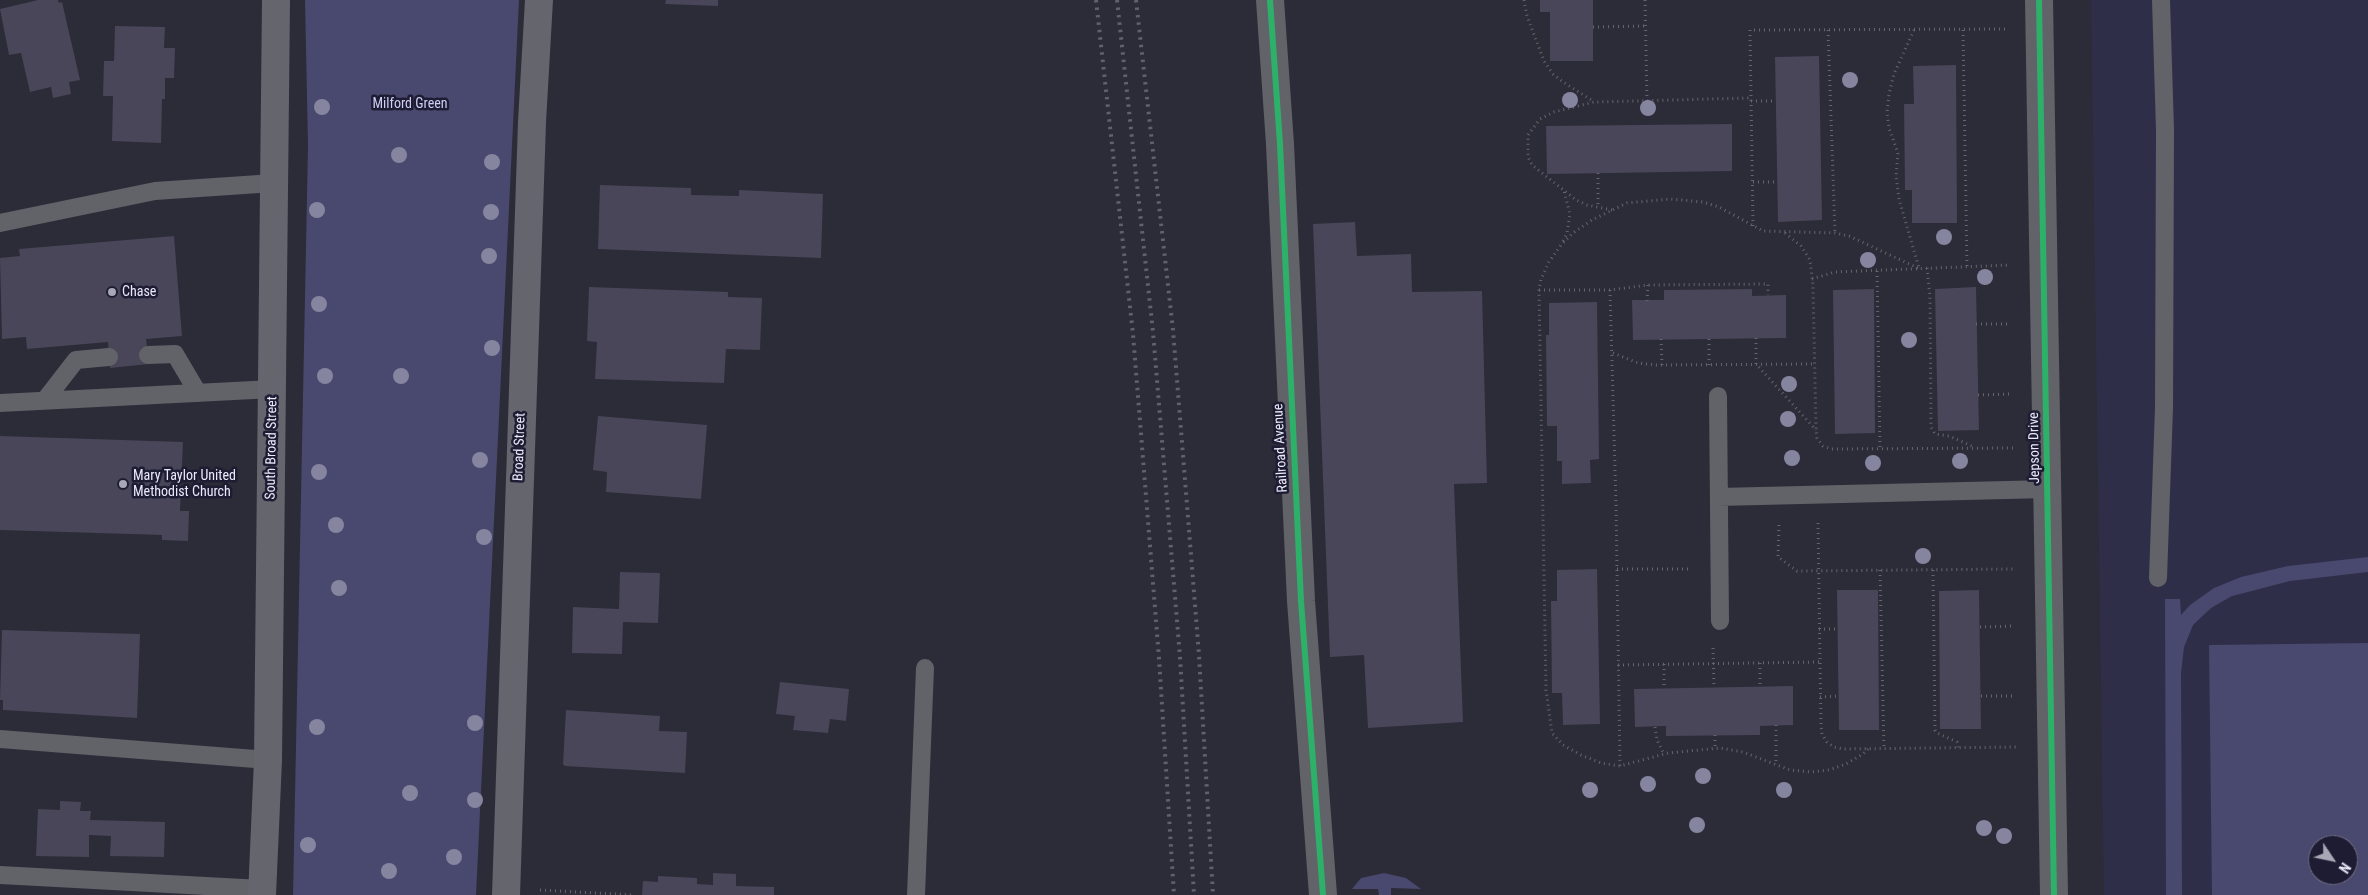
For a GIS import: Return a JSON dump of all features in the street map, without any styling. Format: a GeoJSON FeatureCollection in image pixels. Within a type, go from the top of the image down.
{"type":"FeatureCollection","features":[{"type":"Feature","properties":{"kind":"main road","name":"South Broad Street"},"geometry":{"type":"LineString","coordinates":[[262,892],[268,760],[276,0]]}},
{"type":"Feature","properties":{"kind":"main road","name":"Broad Street"},"geometry":{"type":"LineString","coordinates":[[506,895],[532,131],[539,0]]}},
{"type":"Feature","properties":{"kind":"street","name":"Railroad Avenue"},"geometry":{"type":"LineString","coordinates":[[1270,0],[1280,144],[1301,601],[1323,895]]}},
{"type":"Feature","properties":{"kind":"street","name":"Jepson Drive"},"geometry":{"type":"LineString","coordinates":[[2039,0],[2054,895]]}},
{"type":"Feature","properties":{"kind":"lane"},"geometry":{"type":"LineString","coordinates":[[2158,578],[2164,408],[2165,130],[2161,0]]}},
{"type":"Feature","properties":{"kind":"lane"},"geometry":{"type":"LineString","coordinates":[[0,223],[155,191],[274,183]]}},
{"type":"Feature","properties":{"kind":"lane"},"geometry":{"type":"LineString","coordinates":[[148,355],[175,354],[198,393]]}},
{"type":"Feature","properties":{"kind":"lane"},"geometry":{"type":"LineString","coordinates":[[45,400],[76,360],[109,357]]}},
{"type":"Feature","properties":{"kind":"lane"},"geometry":{"type":"LineString","coordinates":[[0,403],[273,389]]}},
{"type":"Feature","properties":{"kind":"lane"},"geometry":{"type":"LineString","coordinates":[[1718,396],[1720,621]]}},
{"type":"Feature","properties":{"kind":"lane"},"geometry":{"type":"LineString","coordinates":[[1719,497],[2048,489]]}},
{"type":"Feature","properties":{"kind":"lane"},"geometry":{"type":"LineString","coordinates":[[916,895],[925,668]]}},
{"type":"Feature","properties":{"kind":"lane"},"geometry":{"type":"LineString","coordinates":[[0,739],[268,760]]}},
{"type":"Feature","properties":{"kind":"lane"},"geometry":{"type":"LineString","coordinates":[[0,875],[262,892]]}},
{"type":"Feature","properties":{"kind":"path"},"geometry":{"type":"LineString","coordinates":[[1524,0],[1527,16],[1544,61],[1553,74],[1594,102]]}},
{"type":"Feature","properties":{"kind":"path"},"geometry":{"type":"LineString","coordinates":[[1645,0],[1647,101]]}},
{"type":"Feature","properties":{"kind":"path"},"geometry":{"type":"LineString","coordinates":[[1593,27],[1646,26]]}},
{"type":"Feature","properties":{"kind":"path"},"geometry":{"type":"LineString","coordinates":[[1753,226],[1750,30],[2008,29]]}},
{"type":"Feature","properties":{"kind":"path"},"geometry":{"type":"LineString","coordinates":[[1828,30],[1835,233]]}},
{"type":"Feature","properties":{"kind":"path"},"geometry":{"type":"LineString","coordinates":[[1914,30],[1894,74],[1887,113],[1889,128],[1898,153],[1896,176],[1899,199],[1920,269]]}},
{"type":"Feature","properties":{"kind":"path"},"geometry":{"type":"LineString","coordinates":[[1963,30],[1967,267]]}},
{"type":"Feature","properties":{"kind":"path"},"geometry":{"type":"LineString","coordinates":[[1613,210],[1598,208],[1576,200],[1532,166],[1528,157],[1528,135],[1540,119],[1554,112],[1594,102],[1776,101]]}},
{"type":"Feature","properties":{"kind":"path"},"geometry":{"type":"LineString","coordinates":[[1598,173],[1598,208]]}},
{"type":"Feature","properties":{"kind":"path"},"geometry":{"type":"LineString","coordinates":[[1752,182],[1777,182]]}},
{"type":"Feature","properties":{"kind":"path"},"geometry":{"type":"LineString","coordinates":[[1564,191],[1570,214],[1567,233],[1549,262],[1539,290],[1546,690],[1548,718],[1552,733],[1563,745],[1601,763],[1620,766],[1664,754],[1715,749],[1743,752],[1790,770],[1811,772],[1829,770],[1863,754],[1868,749]]}},
{"type":"Feature","properties":{"kind":"path"},"geometry":{"type":"LineString","coordinates":[[1561,244],[1592,220],[1627,203],[1670,199],[1703,202],[1719,207],[1764,231],[1835,233],[1849,236],[1920,269]]}},
{"type":"Feature","properties":{"kind":"path"},"geometry":{"type":"LineString","coordinates":[[1784,232],[1801,246],[1810,260],[1816,430],[1817,438],[1826,448],[2048,448]]}},
{"type":"Feature","properties":{"kind":"path"},"geometry":{"type":"LineString","coordinates":[[1812,279],[1835,272],[2010,265]]}},
{"type":"Feature","properties":{"kind":"path"},"geometry":{"type":"LineString","coordinates":[[1927,268],[1930,296],[1931,428],[1935,434],[1949,436],[1976,448]]}},
{"type":"Feature","properties":{"kind":"path"},"geometry":{"type":"LineString","coordinates":[[1877,271],[1880,449]]}},
{"type":"Feature","properties":{"kind":"path"},"geometry":{"type":"LineString","coordinates":[[1539,290],[1610,290],[1648,286],[1768,284],[1768,295]]}},
{"type":"Feature","properties":{"kind":"path"},"geometry":{"type":"LineString","coordinates":[[1647,301],[1648,286]]}},
{"type":"Feature","properties":{"kind":"path"},"geometry":{"type":"LineString","coordinates":[[1610,290],[1620,766]]}},
{"type":"Feature","properties":{"kind":"path"},"geometry":{"type":"LineString","coordinates":[[1976,324],[2010,324]]}},
{"type":"Feature","properties":{"kind":"path"},"geometry":{"type":"LineString","coordinates":[[1756,338],[1756,364],[1816,430]]}},
{"type":"Feature","properties":{"kind":"path"},"geometry":{"type":"LineString","coordinates":[[1661,339],[1662,365]]}},
{"type":"Feature","properties":{"kind":"path"},"geometry":{"type":"LineString","coordinates":[[1612,353],[1638,363],[1662,365],[1814,364]]}},
{"type":"Feature","properties":{"kind":"path"},"geometry":{"type":"LineString","coordinates":[[1978,395],[2011,394]]}},
{"type":"Feature","properties":{"kind":"path"},"geometry":{"type":"LineString","coordinates":[[1818,494],[1820,697],[1822,734],[1827,742],[1834,747],[1843,749],[2052,746]]}},
{"type":"Feature","properties":{"kind":"path"},"geometry":{"type":"LineString","coordinates":[[1779,525],[1778,557],[1796,571],[2050,568]]}},
{"type":"Feature","properties":{"kind":"path"},"geometry":{"type":"LineString","coordinates":[[1617,568],[1719,569]]}},
{"type":"Feature","properties":{"kind":"path"},"geometry":{"type":"LineString","coordinates":[[1880,570],[1884,749]]}},
{"type":"Feature","properties":{"kind":"path"},"geometry":{"type":"LineString","coordinates":[[1933,570],[1935,730],[1957,742],[1958,748]]}},
{"type":"Feature","properties":{"kind":"path"},"geometry":{"type":"LineString","coordinates":[[1714,688],[1712,626],[1720,621]]}},
{"type":"Feature","properties":{"kind":"path"},"geometry":{"type":"LineString","coordinates":[[1980,627],[2014,626]]}},
{"type":"Feature","properties":{"kind":"path"},"geometry":{"type":"LineString","coordinates":[[1819,629],[1838,629]]}},
{"type":"Feature","properties":{"kind":"path"},"geometry":{"type":"LineString","coordinates":[[1618,665],[1820,662]]}},
{"type":"Feature","properties":{"kind":"path"},"geometry":{"type":"LineString","coordinates":[[1760,663],[1760,687]]}},
{"type":"Feature","properties":{"kind":"path"},"geometry":{"type":"LineString","coordinates":[[1664,664],[1664,688]]}},
{"type":"Feature","properties":{"kind":"path"},"geometry":{"type":"LineString","coordinates":[[1820,697],[1838,696]]}},
{"type":"Feature","properties":{"kind":"path"},"geometry":{"type":"LineString","coordinates":[[1981,696],[2015,696]]}},
{"type":"Feature","properties":{"kind":"path"},"geometry":{"type":"LineString","coordinates":[[1776,725],[1776,765]]}},
{"type":"Feature","properties":{"kind":"path"},"geometry":{"type":"LineString","coordinates":[[1655,727],[1657,740],[1664,754]]}},
{"type":"Feature","properties":{"kind":"path"},"geometry":{"type":"LineString","coordinates":[[1715,735],[1715,749]]}},
{"type":"Feature","properties":{"kind":"path"},"geometry":{"type":"LineString","coordinates":[[532,890],[633,895]]}},
{"type":"Feature","properties":{"kind":"shaded area"},"geometry":{"type":"Polygon","coordinates":[[[2091,0],[2368,0],[2368,895],[2104,895],[2091,0]]]}},
{"type":"Feature","properties":{"kind":"green space","name":"Milford Green"},"geometry":{"type":"Polygon","coordinates":[[[305,0],[519,0],[476,895],[293,895],[308,146],[305,0]]]}},
{"type":"Feature","properties":{"kind":"green space"},"geometry":{"type":"Polygon","coordinates":[[[2368,557],[2368,572],[2290,581],[2232,596],[2211,608],[2193,625],[2184,647],[2181,673],[2182,895],[2166,895],[2165,599],[2180,599],[2181,615],[2190,605],[2214,588],[2241,577],[2288,566],[2368,557]]]}},
{"type":"Feature","properties":{"kind":"green space"},"geometry":{"type":"Polygon","coordinates":[[[2368,643],[2368,895],[2212,895],[2209,645],[2368,643]]]}},
{"type":"Feature","properties":{"kind":"green space"},"geometry":{"type":"Polygon","coordinates":[[[1384,873],[1406,878],[1421,889],[1391,888],[1391,895],[1379,895],[1378,889],[1352,889],[1361,878],[1384,873]]]}},
{"type":"Feature","properties":{"kind":"building"},"geometry":{"type":"Polygon","coordinates":[[[38,0],[58,0],[59,3],[62,2],[80,80],[69,82],[71,94],[53,98],[51,87],[30,92],[21,53],[9,55],[0,9],[38,0]]]}},
{"type":"Feature","properties":{"kind":"building"},"geometry":{"type":"Polygon","coordinates":[[[666,0],[718,0],[718,6],[665,4],[666,0]]]}},
{"type":"Feature","properties":{"kind":"building"},"geometry":{"type":"Polygon","coordinates":[[[1540,0],[1593,0],[1593,61],[1550,61],[1550,12],[1540,12],[1540,0]]]}},
{"type":"Feature","properties":{"kind":"building"},"geometry":{"type":"Polygon","coordinates":[[[115,26],[165,27],[164,48],[175,48],[174,78],[165,78],[165,99],[162,99],[161,143],[112,141],[113,96],[103,96],[104,61],[114,61],[115,26]]]}},
{"type":"Feature","properties":{"kind":"building"},"geometry":{"type":"Polygon","coordinates":[[[1819,56],[1822,220],[1778,222],[1775,57],[1819,56]]]}},
{"type":"Feature","properties":{"kind":"building"},"geometry":{"type":"Polygon","coordinates":[[[1956,65],[1957,223],[1912,223],[1912,190],[1905,190],[1904,104],[1914,104],[1913,66],[1956,65]]]}},
{"type":"Feature","properties":{"kind":"building"},"geometry":{"type":"Polygon","coordinates":[[[1732,124],[1732,171],[1547,174],[1546,126],[1732,124]]]}},
{"type":"Feature","properties":{"kind":"building"},"geometry":{"type":"Polygon","coordinates":[[[600,185],[691,188],[691,195],[739,196],[739,190],[823,194],[821,258],[598,249],[600,185]]]}},
{"type":"Feature","properties":{"kind":"building"},"geometry":{"type":"Polygon","coordinates":[[[1355,222],[1357,256],[1411,254],[1412,292],[1482,291],[1487,483],[1454,484],[1463,722],[1368,728],[1364,655],[1330,657],[1313,224],[1355,222]]]}},
{"type":"Feature","properties":{"kind":"building"},"geometry":{"type":"Polygon","coordinates":[[[174,236],[182,336],[146,339],[149,364],[110,368],[108,342],[27,349],[26,337],[2,339],[0,258],[20,256],[19,249],[174,236]]]}},
{"type":"Feature","properties":{"kind":"building"},"geometry":{"type":"Polygon","coordinates":[[[589,287],[728,292],[728,297],[762,298],[760,350],[726,349],[724,383],[595,379],[597,342],[587,341],[589,287]]]}},
{"type":"Feature","properties":{"kind":"building"},"geometry":{"type":"Polygon","coordinates":[[[1976,287],[1979,430],[1938,431],[1935,289],[1976,287]]]}},
{"type":"Feature","properties":{"kind":"building"},"geometry":{"type":"Polygon","coordinates":[[[1752,289],[1752,296],[1786,295],[1786,338],[1633,340],[1632,300],[1664,300],[1664,290],[1752,289]]]}},
{"type":"Feature","properties":{"kind":"building"},"geometry":{"type":"Polygon","coordinates":[[[1874,289],[1875,433],[1835,434],[1833,290],[1874,289]]]}},
{"type":"Feature","properties":{"kind":"building"},"geometry":{"type":"Polygon","coordinates":[[[1597,302],[1599,459],[1590,460],[1591,483],[1562,484],[1562,461],[1557,461],[1557,426],[1547,426],[1546,335],[1549,335],[1549,303],[1597,302]]]}},
{"type":"Feature","properties":{"kind":"building"},"geometry":{"type":"Polygon","coordinates":[[[598,416],[707,425],[701,499],[606,492],[607,472],[593,470],[598,416]]]}},
{"type":"Feature","properties":{"kind":"building"},"geometry":{"type":"Polygon","coordinates":[[[0,436],[183,442],[180,511],[189,511],[188,541],[162,540],[162,535],[0,530],[0,436]]]}},
{"type":"Feature","properties":{"kind":"building"},"geometry":{"type":"Polygon","coordinates":[[[1597,569],[1600,724],[1563,725],[1562,693],[1552,693],[1551,601],[1557,601],[1557,570],[1597,569]]]}},
{"type":"Feature","properties":{"kind":"building"},"geometry":{"type":"Polygon","coordinates":[[[620,572],[660,573],[658,623],[623,622],[622,654],[572,653],[573,607],[619,609],[620,572]]]}},
{"type":"Feature","properties":{"kind":"building"},"geometry":{"type":"Polygon","coordinates":[[[1837,590],[1878,590],[1879,730],[1839,730],[1837,590]]]}},
{"type":"Feature","properties":{"kind":"building"},"geometry":{"type":"Polygon","coordinates":[[[1979,590],[1981,729],[1940,729],[1939,591],[1979,590]]]}},
{"type":"Feature","properties":{"kind":"building"},"geometry":{"type":"Polygon","coordinates":[[[2,630],[140,634],[137,718],[3,710],[3,700],[0,700],[2,630]]]}},
{"type":"Feature","properties":{"kind":"building"},"geometry":{"type":"Polygon","coordinates":[[[780,682],[849,689],[846,721],[830,719],[828,733],[793,730],[795,716],[776,714],[780,682]]]}},
{"type":"Feature","properties":{"kind":"building"},"geometry":{"type":"Polygon","coordinates":[[[1793,686],[1793,725],[1760,726],[1760,735],[1666,736],[1666,726],[1635,727],[1634,689],[1793,686]]]}},
{"type":"Feature","properties":{"kind":"building"},"geometry":{"type":"Polygon","coordinates":[[[566,710],[660,716],[659,731],[687,732],[685,773],[565,766],[563,764],[566,710]]]}},
{"type":"Feature","properties":{"kind":"building"},"geometry":{"type":"Polygon","coordinates":[[[60,801],[81,802],[80,811],[91,811],[90,820],[165,822],[164,857],[110,856],[111,836],[89,835],[89,857],[36,856],[38,809],[60,810],[60,801]]]}},
{"type":"Feature","properties":{"kind":"building"},"geometry":{"type":"Polygon","coordinates":[[[713,873],[736,874],[736,886],[774,887],[774,895],[642,895],[643,881],[658,882],[658,876],[697,878],[697,884],[713,885],[713,873]]]}},
{"type":"Feature","properties":{"kind":"railway"},"geometry":{"type":"LineString","coordinates":[[1096,0],[1133,334],[1159,658],[1174,895]]}},
{"type":"Feature","properties":{"kind":"railway"},"geometry":{"type":"LineString","coordinates":[[1117,0],[1153,332],[1180,657],[1194,895]]}},
{"type":"Feature","properties":{"kind":"railway"},"geometry":{"type":"LineString","coordinates":[[1136,0],[1173,330],[1199,655],[1213,895]]}},
{"type":"Feature","properties":{"kind":"cycle path"},"geometry":{"type":"LineString","coordinates":[[1270,0],[1280,144],[1301,601],[1323,895]]}},
{"type":"Feature","properties":{"kind":"cycle path"},"geometry":{"type":"LineString","coordinates":[[2039,0],[2054,895]]}},
{"type":"Feature","properties":{"kind":"place","name":"Chase"},"geometry":{"type":"Point","coordinates":[112,292]}},
{"type":"Feature","properties":{"kind":"place","name":"Mary Taylor United Methodist Church"},"geometry":{"type":"Point","coordinates":[123,484]}}]}
